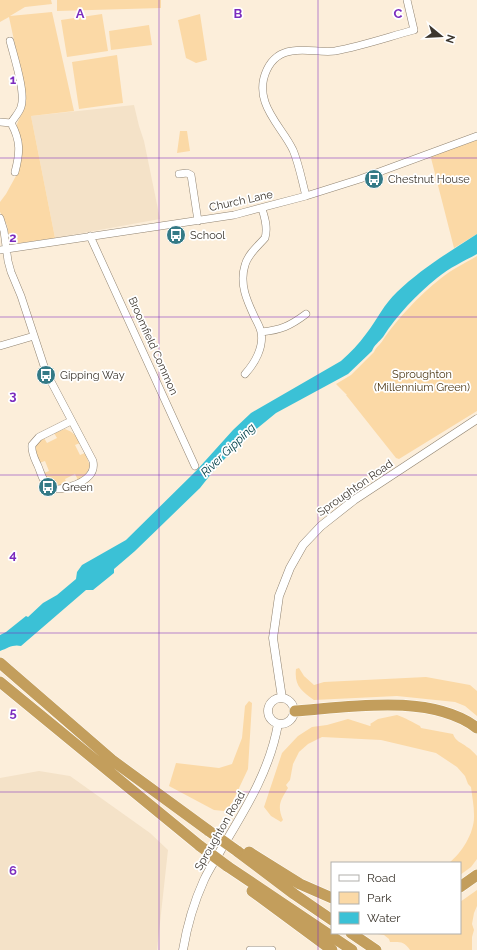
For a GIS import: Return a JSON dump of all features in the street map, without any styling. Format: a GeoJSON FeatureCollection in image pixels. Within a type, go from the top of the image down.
{"type":"FeatureCollection","features":[{"type":"Feature","properties":{"kind":"highway"},"geometry":{"type":"LineString","coordinates":[[4,666],[112,760],[239,849],[294,894],[331,919]]}},
{"type":"Feature","properties":{"kind":"highway"},"geometry":{"type":"LineString","coordinates":[[0,682],[200,846],[227,866],[352,950]]}},
{"type":"Feature","properties":{"kind":"highway"},"geometry":{"type":"LineString","coordinates":[[295,711],[396,705],[439,710],[458,717],[477,728]]}},
{"type":"Feature","properties":{"kind":"highway"},"geometry":{"type":"LineString","coordinates":[[239,849],[300,884],[331,898]]}},
{"type":"Feature","properties":{"kind":"highway"},"geometry":{"type":"LineString","coordinates":[[227,866],[234,878],[332,950]]}},
{"type":"Feature","properties":{"kind":"highway"},"geometry":{"type":"LineString","coordinates":[[461,886],[477,875]]}},
{"type":"Feature","properties":{"kind":"highway"},"geometry":{"type":"LineString","coordinates":[[352,934],[376,950]]}},
{"type":"Feature","properties":{"kind":"street"},"geometry":{"type":"LineString","coordinates":[[306,196],[292,149],[272,118],[265,101],[262,84],[270,64],[278,56],[292,51],[333,51],[414,30],[407,0]]}},
{"type":"Feature","properties":{"kind":"street"},"geometry":{"type":"LineString","coordinates":[[10,41],[22,89],[20,110],[11,123]]}},
{"type":"Feature","properties":{"kind":"street"},"geometry":{"type":"LineString","coordinates":[[0,122],[11,123]]}},
{"type":"Feature","properties":{"kind":"street"},"geometry":{"type":"LineString","coordinates":[[11,123],[19,143],[19,156],[15,172]]}},
{"type":"Feature","properties":{"kind":"street","name":"Church Lane"},"geometry":{"type":"LineString","coordinates":[[3,250],[234,215],[262,209],[360,179],[477,136]]}},
{"type":"Feature","properties":{"kind":"street"},"geometry":{"type":"LineString","coordinates":[[179,174],[191,174],[198,220]]}},
{"type":"Feature","properties":{"kind":"street"},"geometry":{"type":"LineString","coordinates":[[245,374],[254,363],[261,343],[261,332],[247,299],[243,277],[248,258],[265,238],[266,225],[262,209]]}},
{"type":"Feature","properties":{"kind":"street"},"geometry":{"type":"LineString","coordinates":[[0,218],[4,232],[3,250],[21,296],[46,372],[91,458],[93,465],[90,475],[85,479],[64,489],[54,489],[44,480],[32,454],[32,446],[39,437],[71,421]]}},
{"type":"Feature","properties":{"kind":"street","name":"Broomfield Common"},"geometry":{"type":"LineString","coordinates":[[90,236],[195,466]]}},
{"type":"Feature","properties":{"kind":"street"},"geometry":{"type":"LineString","coordinates":[[261,332],[281,329],[306,314]]}},
{"type":"Feature","properties":{"kind":"street"},"geometry":{"type":"LineString","coordinates":[[0,346],[34,336]]}},
{"type":"Feature","properties":{"kind":"street","name":"Sproughton Road"},"geometry":{"type":"LineString","coordinates":[[282,698],[273,638],[280,596],[290,568],[303,545],[321,526],[354,500],[477,419]]}},
{"type":"Feature","properties":{"kind":"street"},"geometry":{"type":"LineString","coordinates":[[278,698],[282,698],[286,698],[292,703],[295,711],[290,721],[284,724],[278,724],[273,722],[270,718],[268,710],[271,702],[278,698]]}},
{"type":"Feature","properties":{"kind":"street","name":"Sproughton Road"},"geometry":{"type":"LineString","coordinates":[[183,950],[191,914],[204,880],[252,798],[273,748],[278,724]]}},
{"type":"Feature","properties":{"kind":"street"},"geometry":{"type":"LineString","coordinates":[[250,950],[272,950]]}},
{"type":"Feature","properties":{"kind":"shaded area"},"geometry":{"type":"Polygon","coordinates":[[[134,105],[144,141],[160,219],[55,238],[31,116],[134,105]]]}},
{"type":"Feature","properties":{"kind":"shaded area"},"geometry":{"type":"Polygon","coordinates":[[[39,771],[70,776],[150,833],[168,850],[157,950],[0,950],[0,778],[39,771]]]}},
{"type":"Feature","properties":{"kind":"green space"},"geometry":{"type":"Polygon","coordinates":[[[0,0],[51,0],[52,4],[25,7],[10,16],[52,12],[74,111],[31,116],[55,238],[13,244],[10,243],[7,225],[0,212],[0,202],[17,174],[17,124],[25,106],[26,96],[9,17],[0,22],[0,0]]]}},
{"type":"Feature","properties":{"kind":"green space"},"geometry":{"type":"Polygon","coordinates":[[[57,0],[161,0],[161,8],[57,11],[57,0]]]}},
{"type":"Feature","properties":{"kind":"green space"},"geometry":{"type":"Polygon","coordinates":[[[102,14],[108,51],[67,57],[61,20],[102,14]]]}},
{"type":"Feature","properties":{"kind":"green space"},"geometry":{"type":"Polygon","coordinates":[[[200,14],[207,60],[196,63],[186,58],[178,20],[200,14]]]}},
{"type":"Feature","properties":{"kind":"green space"},"geometry":{"type":"Polygon","coordinates":[[[149,25],[152,45],[111,50],[109,31],[149,25]]]}},
{"type":"Feature","properties":{"kind":"green space"},"geometry":{"type":"Polygon","coordinates":[[[117,55],[123,103],[79,109],[72,62],[117,55]]]}},
{"type":"Feature","properties":{"kind":"green space"},"geometry":{"type":"Polygon","coordinates":[[[180,131],[187,131],[190,151],[177,153],[180,131]]]}},
{"type":"Feature","properties":{"kind":"green space"},"geometry":{"type":"Polygon","coordinates":[[[477,140],[477,234],[454,248],[431,158],[432,156],[477,140]]]}},
{"type":"Feature","properties":{"kind":"green space","name":"Sproughton (Millennium Green)"},"geometry":{"type":"Polygon","coordinates":[[[477,256],[477,411],[399,459],[396,458],[347,395],[336,384],[351,375],[374,352],[388,332],[425,292],[440,279],[477,256]]]}},
{"type":"Feature","properties":{"kind":"green space"},"geometry":{"type":"Polygon","coordinates":[[[65,429],[77,438],[80,443],[75,445],[80,455],[85,453],[90,466],[85,476],[78,480],[75,474],[65,479],[67,484],[55,486],[50,483],[44,473],[49,471],[45,461],[39,463],[35,447],[38,441],[44,438],[47,443],[57,438],[54,433],[65,429]]]}},
{"type":"Feature","properties":{"kind":"green space"},"geometry":{"type":"Polygon","coordinates":[[[299,668],[304,676],[314,685],[324,682],[426,677],[470,685],[477,691],[477,716],[465,706],[455,702],[397,696],[314,700],[300,688],[296,680],[296,669],[299,668]]]}},
{"type":"Feature","properties":{"kind":"green space"},"geometry":{"type":"Polygon","coordinates":[[[249,701],[252,703],[248,769],[231,805],[224,811],[214,810],[169,786],[176,763],[219,768],[232,764],[242,738],[245,706],[249,701]]]}},
{"type":"Feature","properties":{"kind":"green space"},"geometry":{"type":"Polygon","coordinates":[[[397,715],[420,726],[421,728],[453,734],[457,740],[477,756],[477,859],[471,867],[461,874],[461,862],[450,862],[459,854],[467,842],[474,822],[471,787],[465,776],[457,767],[436,753],[381,740],[322,737],[308,744],[299,752],[293,764],[290,780],[286,785],[288,788],[280,804],[280,811],[283,820],[281,822],[271,816],[264,807],[282,753],[298,736],[312,727],[327,725],[348,719],[370,726],[370,724],[378,719],[397,715]]]}},
{"type":"Feature","properties":{"kind":"green space"},"geometry":{"type":"Polygon","coordinates":[[[477,890],[477,906],[472,924],[474,930],[472,937],[472,950],[410,950],[404,944],[399,942],[390,942],[384,935],[378,934],[461,934],[461,901],[477,890]]]}},
{"type":"Feature","properties":{"kind":"water","name":"River Gipping"},"geometry":{"type":"Polygon","coordinates":[[[477,234],[477,254],[446,271],[422,291],[401,313],[375,345],[372,351],[348,374],[276,413],[243,440],[215,469],[200,488],[135,551],[114,569],[114,573],[93,590],[86,590],[21,646],[13,646],[0,651],[0,635],[26,616],[28,617],[43,603],[57,595],[76,579],[77,572],[82,565],[126,540],[196,471],[233,430],[251,413],[341,361],[351,352],[370,329],[388,302],[397,292],[425,268],[477,234]]]}},
{"type":"Feature","properties":{"kind":"place","name":"Chestnut House"},"geometry":{"type":"Point","coordinates":[374,179]}},
{"type":"Feature","properties":{"kind":"place","name":"School"},"geometry":{"type":"Point","coordinates":[176,235]}},
{"type":"Feature","properties":{"kind":"place","name":"Gipping Way"},"geometry":{"type":"Point","coordinates":[46,375]}},
{"type":"Feature","properties":{"kind":"place","name":"Green"},"geometry":{"type":"Point","coordinates":[48,487]}}]}
